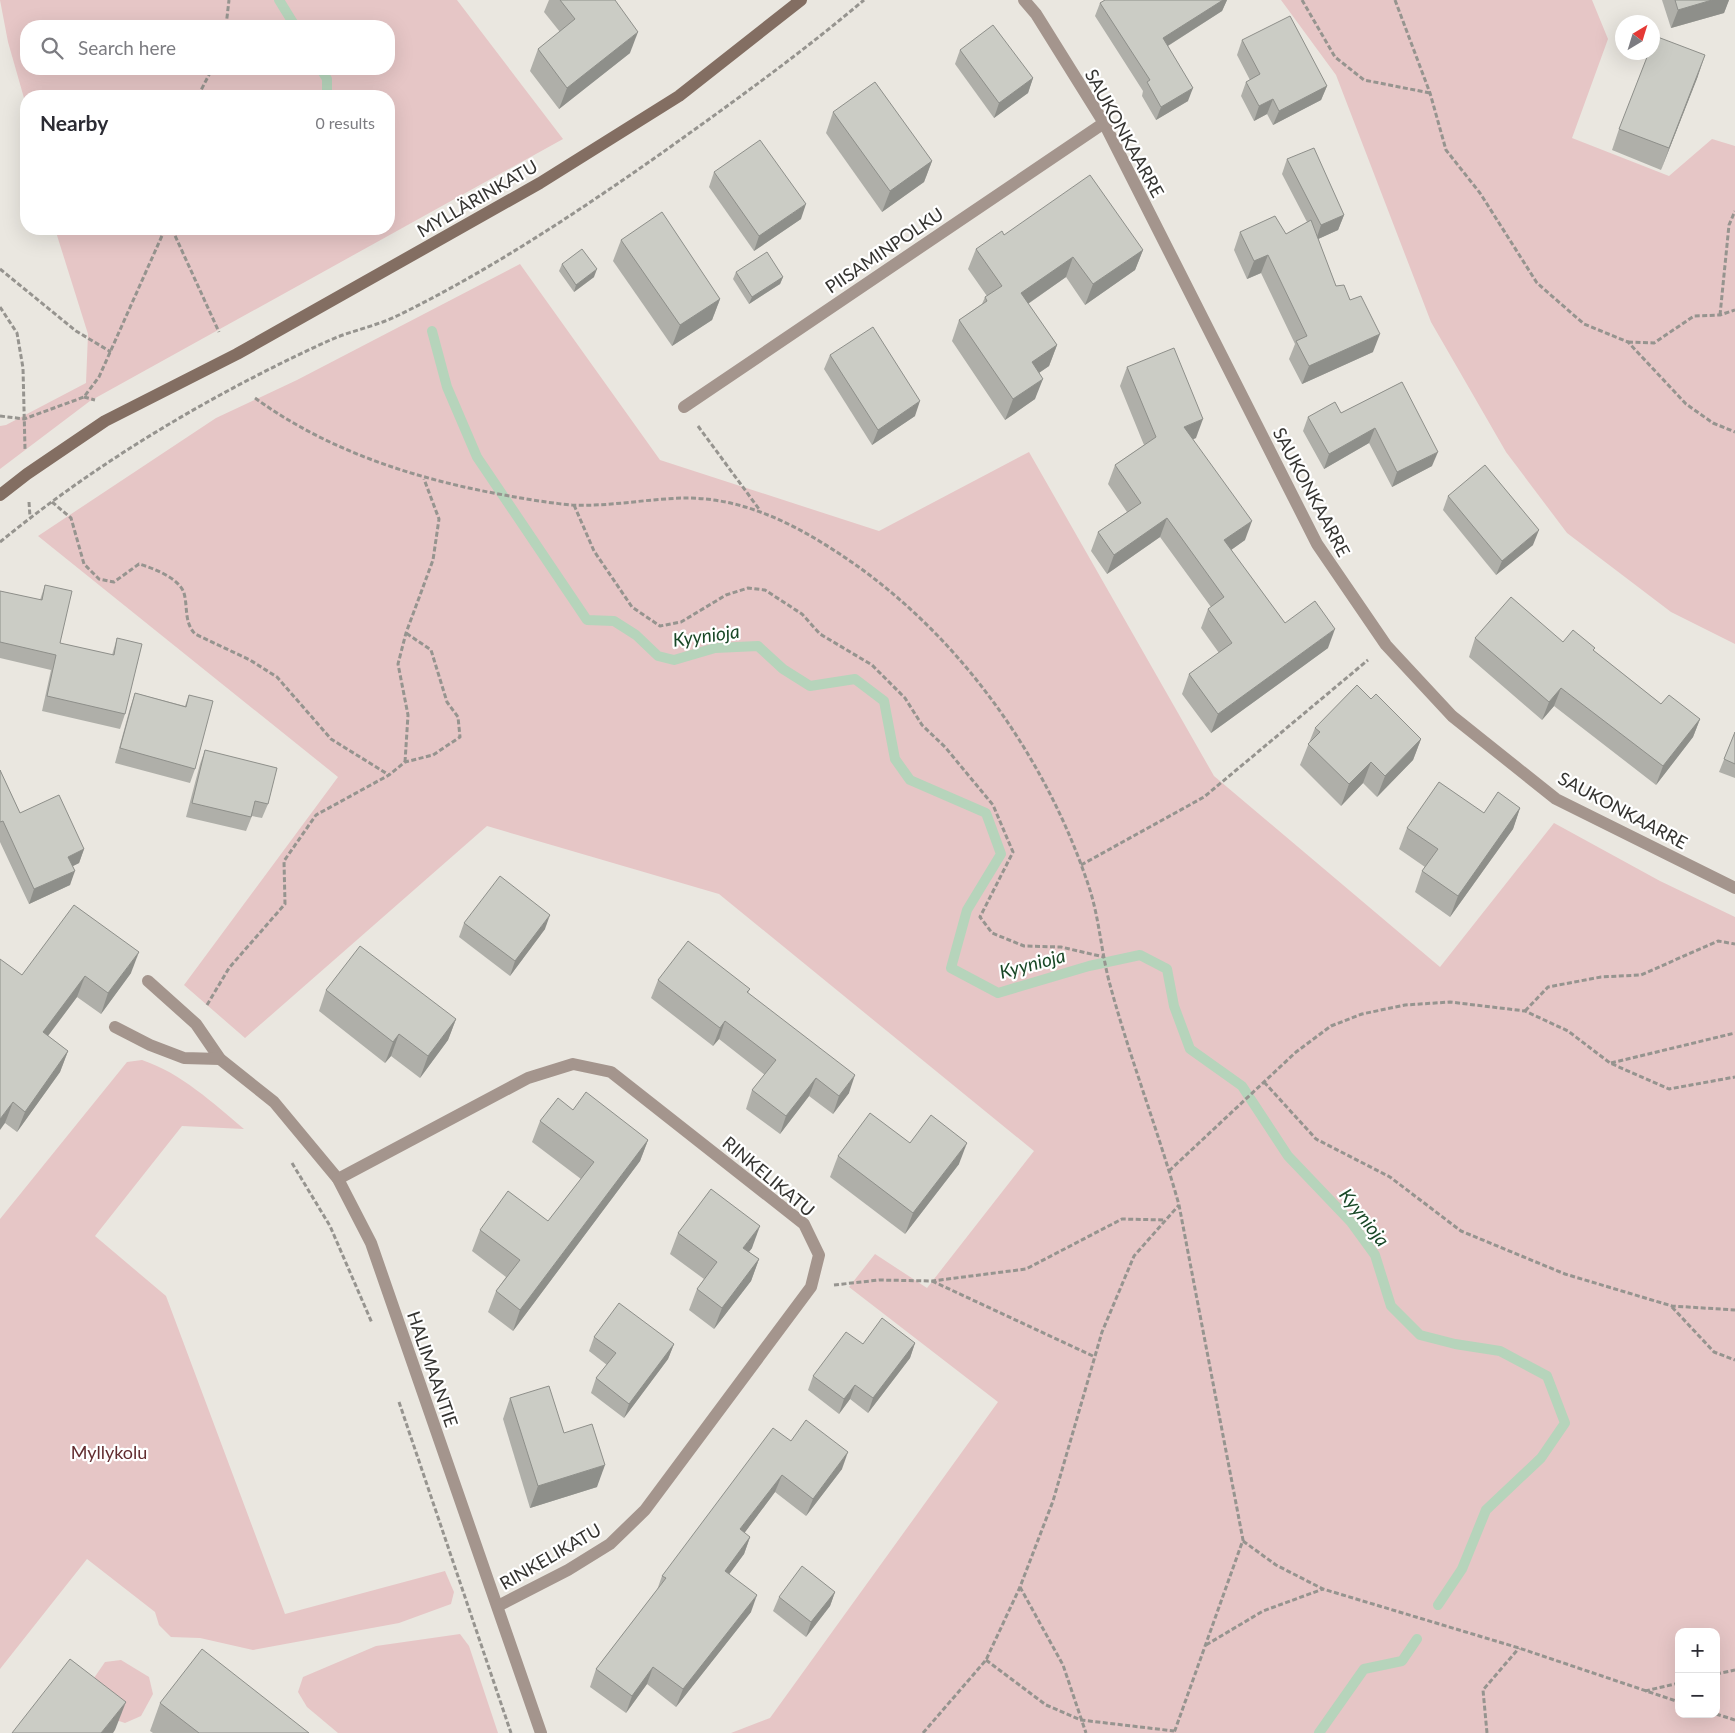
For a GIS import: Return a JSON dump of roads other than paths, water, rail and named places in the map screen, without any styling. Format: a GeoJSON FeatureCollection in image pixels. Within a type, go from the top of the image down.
{"type":"FeatureCollection","features":[{"type":"Feature","properties":{"kind":"street","name":"MYLLÄRINKATU"},"geometry":{"type":"LineString","coordinates":[[0,496],[27,474],[105,421],[237,354],[540,183],[679,96],[801,0]]}},
{"type":"Feature","properties":{"kind":"street","name":"SAUKONKAARRE"},"geometry":{"type":"LineString","coordinates":[[1024,0],[1036,14],[1104,123],[1317,544],[1386,645],[1452,716],[1556,799],[1735,888]]}},
{"type":"Feature","properties":{"kind":"street","name":"PIISAMINPOLKU"},"geometry":{"type":"LineString","coordinates":[[684,407],[1104,123]]}},
{"type":"Feature","properties":{"kind":"street","name":"HALIMAANTIE"},"geometry":{"type":"LineString","coordinates":[[148,981],[196,1024],[220,1059],[274,1102],[338,1179],[371,1243],[541,1733]]}},
{"type":"Feature","properties":{"kind":"street"},"geometry":{"type":"LineString","coordinates":[[115,1027],[150,1045],[184,1058],[220,1059]]}},
{"type":"Feature","properties":{"kind":"street","name":"RINKELIKATU"},"geometry":{"type":"LineString","coordinates":[[338,1179],[528,1078],[573,1064],[611,1072],[804,1224],[819,1255],[811,1287],[645,1510],[610,1544],[568,1570],[498,1606]]}},
{"type":"Feature","properties":{"kind":"waterway","name":"Kyynioja"},"geometry":{"type":"LineString","coordinates":[[279,0],[291,20]]}},
{"type":"Feature","properties":{"kind":"waterway","name":"Kyynioja"},"geometry":{"type":"LineString","coordinates":[[325,75],[327,79],[327,90]]}},
{"type":"Feature","properties":{"kind":"waterway","name":"Kyynioja"},"geometry":{"type":"LineString","coordinates":[[432,331],[447,387],[477,457],[587,620],[614,621],[636,635],[658,656],[674,660],[715,648],[758,646],[783,669],[810,686],[855,679],[884,701],[895,759],[910,780],[986,813],[1001,854],[967,910],[951,968],[998,993],[1089,966],[1140,955],[1167,969],[1174,1006],[1190,1049],[1242,1086],[1288,1156],[1351,1222],[1375,1255],[1391,1306],[1420,1335],[1455,1344],[1500,1351],[1547,1376],[1565,1423],[1541,1458],[1486,1510],[1462,1569],[1438,1605]]}},
{"type":"Feature","properties":{"kind":"waterway","name":"Kyynioja"},"geometry":{"type":"LineString","coordinates":[[1319,1733],[1364,1669],[1402,1661],[1417,1639]]}},
{"type":"Feature","properties":{"kind":"park label","name":"Myllykolu"},"geometry":{"type":"Point","coordinates":[109,1452]}}]}
